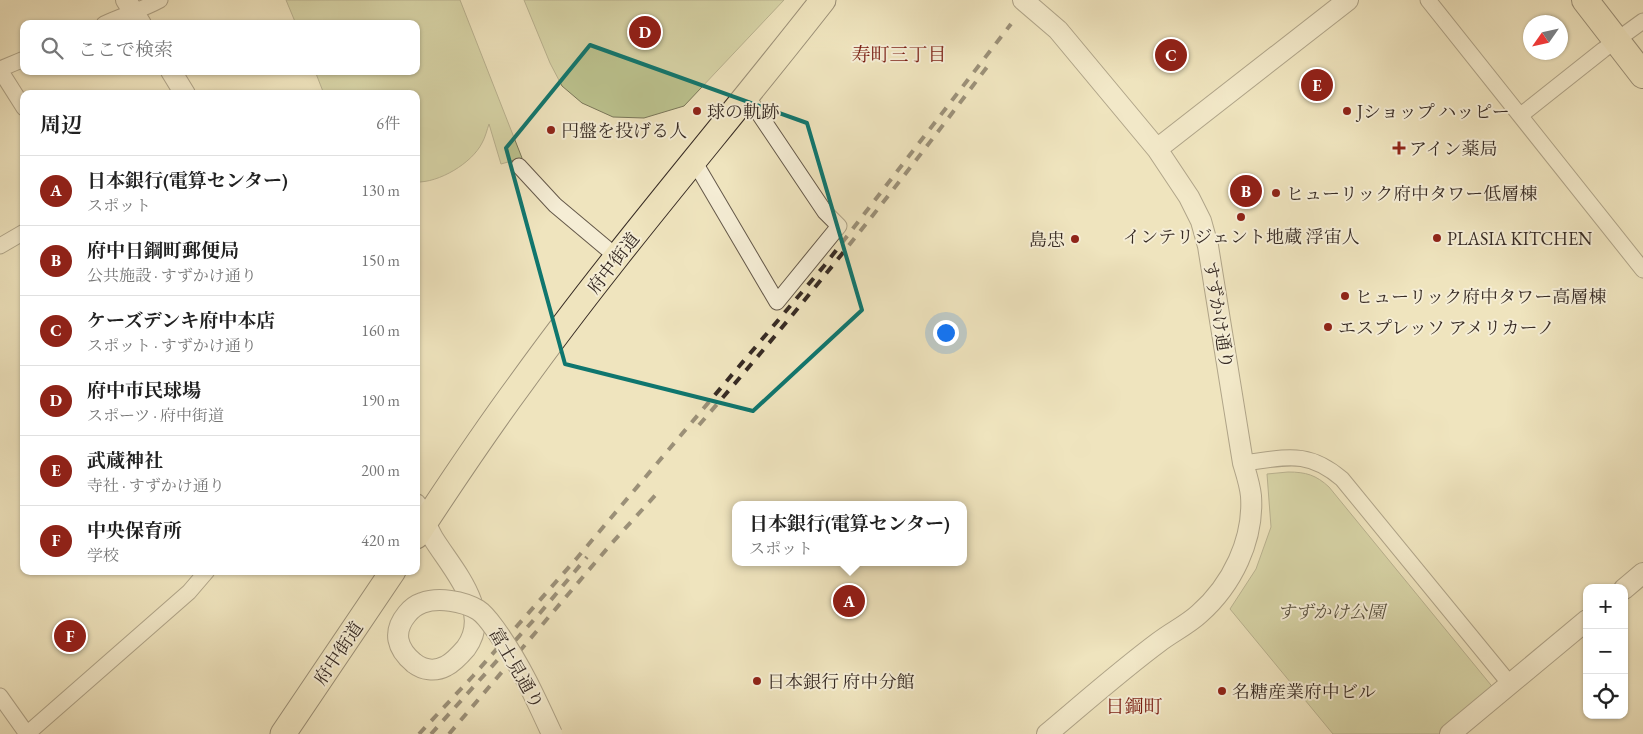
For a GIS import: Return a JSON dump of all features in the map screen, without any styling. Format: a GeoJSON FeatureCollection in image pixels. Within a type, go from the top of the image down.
{"type":"FeatureCollection","features":[{"type":"Feature","properties":{"kind":"highway"},"geometry":{"type":"LineString","coordinates":[[1585,0],[1643,75]]}},
{"type":"Feature","properties":{"kind":"main road","name":"府中街道"},"geometry":{"type":"LineString","coordinates":[[420,520],[617,257],[823,0]]}},
{"type":"Feature","properties":{"kind":"main road","name":"府中街道"},"geometry":{"type":"LineString","coordinates":[[283,734],[390,575]]}},
{"type":"Feature","properties":{"kind":"street"},"geometry":{"type":"LineString","coordinates":[[114,20],[143,10],[160,0]]}},
{"type":"Feature","properties":{"kind":"street","name":"すずかけ通り"},"geometry":{"type":"LineString","coordinates":[[1023,0],[1058,30],[1157,149],[1189,196],[1201,221],[1208,246],[1243,463],[1251,494],[1247,534],[1237,563],[1210,604],[1187,624],[1160,641],[1047,734]]}},
{"type":"Feature","properties":{"kind":"street"},"geometry":{"type":"LineString","coordinates":[[1157,149],[1348,0]]}},
{"type":"Feature","properties":{"kind":"street"},"geometry":{"type":"LineString","coordinates":[[1428,0],[1643,270]]}},
{"type":"Feature","properties":{"kind":"street"},"geometry":{"type":"LineString","coordinates":[[1521,115],[1643,21]]}},
{"type":"Feature","properties":{"kind":"street"},"geometry":{"type":"LineString","coordinates":[[20,61],[0,69],[20,102]]}},
{"type":"Feature","properties":{"kind":"street"},"geometry":{"type":"LineString","coordinates":[[174,75],[183,90]]}},
{"type":"Feature","properties":{"kind":"street"},"geometry":{"type":"LineString","coordinates":[[694,161],[777,302],[839,226],[825,212],[746,96]]}},
{"type":"Feature","properties":{"kind":"street"},"geometry":{"type":"LineString","coordinates":[[519,166],[555,205],[617,257]]}},
{"type":"Feature","properties":{"kind":"street"},"geometry":{"type":"LineString","coordinates":[[0,246],[20,234]]}},
{"type":"Feature","properties":{"kind":"street"},"geometry":{"type":"LineString","coordinates":[[1243,463],[1302,458],[1332,470],[1342,479],[1510,684]]}},
{"type":"Feature","properties":{"kind":"street","name":"富士見通り"},"geometry":{"type":"LineString","coordinates":[[420,522],[458,575],[474,608],[474,609],[475,619],[473,633],[460,656],[441,669],[420,668],[404,655],[398,636],[399,625],[412,608],[435,600],[452,601],[474,609],[478,610],[510,651],[528,681],[552,734]]}},
{"type":"Feature","properties":{"kind":"street"},"geometry":{"type":"LineString","coordinates":[[1628,586],[1643,573]]}},
{"type":"Feature","properties":{"kind":"street"},"geometry":{"type":"LineString","coordinates":[[0,696],[27,734],[189,592],[204,575]]}},
{"type":"Feature","properties":{"kind":"street"},"geometry":{"type":"LineString","coordinates":[[1450,734],[1583,623]]}},
{"type":"Feature","properties":{"kind":"highlighted area"},"geometry":{"type":"Polygon","coordinates":[[[590,45],[807,123],[862,310],[753,411],[565,364],[506,148],[590,45]]]}},
{"type":"Feature","properties":{"kind":"green space"},"geometry":{"type":"Polygon","coordinates":[[[286,0],[460,0],[522,158],[501,164],[489,124],[484,139],[471,158],[444,175],[420,182],[420,90],[322,90],[317,75],[420,75],[420,20],[294,20],[286,0]]]}},
{"type":"Feature","properties":{"kind":"green space"},"geometry":{"type":"Polygon","coordinates":[[[524,0],[784,0],[684,106],[644,118],[613,117],[582,103],[562,86],[550,63],[524,0]]]}},
{"type":"Feature","properties":{"kind":"green space","name":"すずかけ公園"},"geometry":{"type":"Polygon","coordinates":[[[1288,472],[1310,475],[1329,487],[1495,690],[1439,734],[1333,734],[1230,609],[1256,569],[1271,527],[1267,474],[1288,472]]]}},
{"type":"Feature","properties":{"kind":"railway"},"geometry":{"type":"LineString","coordinates":[[419,734],[577,558],[824,266],[1011,24]]}},
{"type":"Feature","properties":{"kind":"railway"},"geometry":{"type":"LineString","coordinates":[[699,425],[848,247],[990,63]]}},
{"type":"Feature","properties":{"kind":"railway"},"geometry":{"type":"LineString","coordinates":[[449,734],[611,544],[661,489]]}},
{"type":"Feature","properties":{"kind":"railway"},"geometry":{"type":"LineString","coordinates":[[431,734],[540,613],[587,557]]}},
{"type":"Feature","properties":{"kind":"place","name":"府中市民球場"},"geometry":{"type":"Point","coordinates":[645,32]}},
{"type":"Feature","properties":{"kind":"place","name":"ケーズデンキ府中本店"},"geometry":{"type":"Point","coordinates":[1171,55]}},
{"type":"Feature","properties":{"kind":"place","name":"武蔵神社"},"geometry":{"type":"Point","coordinates":[1317,85]}},
{"type":"Feature","properties":{"kind":"place","name":"球の軌跡"},"geometry":{"type":"Point","coordinates":[697,111]}},
{"type":"Feature","properties":{"kind":"place","name":"Jショップ ハッピー"},"geometry":{"type":"Point","coordinates":[1347,111]}},
{"type":"Feature","properties":{"kind":"place","name":"円盤を投げる人"},"geometry":{"type":"Point","coordinates":[551,130]}},
{"type":"Feature","properties":{"kind":"place","name":"アイン薬局"},"geometry":{"type":"Point","coordinates":[1399,148]}},
{"type":"Feature","properties":{"kind":"place","name":"府中日鋼町郵便局"},"geometry":{"type":"Point","coordinates":[1246,191]}},
{"type":"Feature","properties":{"kind":"place","name":"ヒューリック府中タワー低層棟"},"geometry":{"type":"Point","coordinates":[1276,193]}},
{"type":"Feature","properties":{"kind":"place","name":"インテリジェント地蔵 浮宙人"},"geometry":{"type":"Point","coordinates":[1241,217]}},
{"type":"Feature","properties":{"kind":"place","name":"PLASIA KITCHEN"},"geometry":{"type":"Point","coordinates":[1437,238]}},
{"type":"Feature","properties":{"kind":"place","name":"島忠"},"geometry":{"type":"Point","coordinates":[1075,239]}},
{"type":"Feature","properties":{"kind":"place","name":"ヒューリック府中タワー高層棟"},"geometry":{"type":"Point","coordinates":[1345,296]}},
{"type":"Feature","properties":{"kind":"place","name":"エスプレッソ アメリカーノ"},"geometry":{"type":"Point","coordinates":[1328,327]}},
{"type":"Feature","properties":{"kind":"place","name":"日本銀行(電算センター)"},"geometry":{"type":"Point","coordinates":[849,601]}},
{"type":"Feature","properties":{"kind":"place","name":"中央保育所"},"geometry":{"type":"Point","coordinates":[70,636]}},
{"type":"Feature","properties":{"kind":"place","name":"日本銀行 府中分館"},"geometry":{"type":"Point","coordinates":[757,681]}},
{"type":"Feature","properties":{"kind":"place","name":"名糖産業府中ビル"},"geometry":{"type":"Point","coordinates":[1222,691]}},
{"type":"Feature","properties":{"kind":"district","name":"寿町三丁目"},"geometry":{"type":"Point","coordinates":[899,54]}},
{"type":"Feature","properties":{"kind":"district","name":"日鋼町"},"geometry":{"type":"Point","coordinates":[1134,706]}}]}
